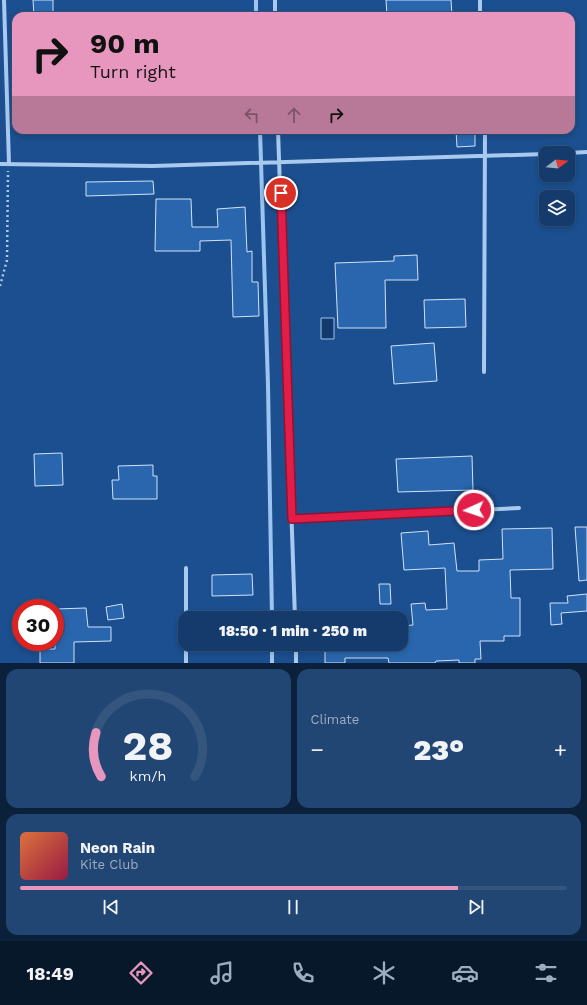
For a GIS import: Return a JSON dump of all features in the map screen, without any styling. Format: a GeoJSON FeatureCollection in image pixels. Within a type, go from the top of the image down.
{"type":"FeatureCollection","features":[{"type":"Feature","properties":{"kind":"street"},"geometry":{"type":"LineString","coordinates":[[4,0],[4,52],[8,100],[9,164]]}},
{"type":"Feature","properties":{"kind":"street"},"geometry":{"type":"LineString","coordinates":[[275,0],[275,12]]}},
{"type":"Feature","properties":{"kind":"street"},"geometry":{"type":"LineString","coordinates":[[480,0],[480,12]]}},
{"type":"Feature","properties":{"kind":"street"},"geometry":{"type":"LineString","coordinates":[[278,134],[295,611]]}},
{"type":"Feature","properties":{"kind":"street"},"geometry":{"type":"LineString","coordinates":[[484,372],[487,156],[485,134]]}},
{"type":"Feature","properties":{"kind":"street"},"geometry":{"type":"LineString","coordinates":[[575,153],[587,152]]}},
{"type":"Feature","properties":{"kind":"street"},"geometry":{"type":"LineString","coordinates":[[0,164],[153,166],[539,154]]}},
{"type":"Feature","properties":{"kind":"street"},"geometry":{"type":"LineString","coordinates":[[292,519],[520,508]]}},
{"type":"Feature","properties":{"kind":"street"},"geometry":{"type":"LineString","coordinates":[[186,568],[186,611]]}},
{"type":"Feature","properties":{"kind":"street"},"geometry":{"type":"LineString","coordinates":[[186,651],[186,663]]}},
{"type":"Feature","properties":{"kind":"street"},"geometry":{"type":"LineString","coordinates":[[296,651],[296,663]]}},
{"type":"Feature","properties":{"kind":"path"},"geometry":{"type":"LineString","coordinates":[[0,286],[7,260],[9,164]]}},
{"type":"Feature","properties":{"kind":"water"},"geometry":{"type":"Polygon","coordinates":[[[321,318],[334,318],[334,339],[321,339],[321,318]]]}},
{"type":"Feature","properties":{"kind":"building"},"geometry":{"type":"Polygon","coordinates":[[[33,0],[53,0],[53,12],[34,12],[33,0]]]}},
{"type":"Feature","properties":{"kind":"building"},"geometry":{"type":"Polygon","coordinates":[[[386,0],[451,0],[452,12],[387,12],[386,0]]]}},
{"type":"Feature","properties":{"kind":"building"},"geometry":{"type":"Polygon","coordinates":[[[456,134],[475,134],[475,146],[457,147],[456,134]]]}},
{"type":"Feature","properties":{"kind":"building"},"geometry":{"type":"Polygon","coordinates":[[[153,181],[154,194],[86,196],[86,182],[153,181]]]}},
{"type":"Feature","properties":{"kind":"building"},"geometry":{"type":"Polygon","coordinates":[[[156,199],[191,199],[192,227],[218,227],[217,209],[245,207],[247,252],[252,251],[252,282],[258,282],[259,316],[233,317],[231,240],[200,241],[200,251],[155,251],[156,199]]]}},
{"type":"Feature","properties":{"kind":"building"},"geometry":{"type":"Polygon","coordinates":[[[417,255],[418,280],[385,280],[386,328],[338,328],[335,263],[394,261],[394,256],[417,255]]]}},
{"type":"Feature","properties":{"kind":"building"},"geometry":{"type":"Polygon","coordinates":[[[465,299],[466,327],[425,328],[424,300],[465,299]]]}},
{"type":"Feature","properties":{"kind":"building"},"geometry":{"type":"Polygon","coordinates":[[[434,343],[437,381],[394,384],[391,346],[434,343]]]}},
{"type":"Feature","properties":{"kind":"building"},"geometry":{"type":"Polygon","coordinates":[[[62,453],[63,485],[35,486],[34,454],[62,453]]]}},
{"type":"Feature","properties":{"kind":"building"},"geometry":{"type":"Polygon","coordinates":[[[472,456],[473,490],[398,492],[396,459],[472,456]]]}},
{"type":"Feature","properties":{"kind":"building"},"geometry":{"type":"Polygon","coordinates":[[[153,465],[153,476],[157,476],[157,499],[113,499],[112,480],[119,480],[118,466],[153,465]]]}},
{"type":"Feature","properties":{"kind":"building"},"geometry":{"type":"Polygon","coordinates":[[[575,527],[587,527],[587,580],[579,581],[575,527]]]}},
{"type":"Feature","properties":{"kind":"building"},"geometry":{"type":"Polygon","coordinates":[[[552,528],[553,569],[510,570],[511,598],[520,598],[520,636],[504,636],[504,641],[480,641],[481,659],[475,659],[475,663],[459,663],[459,660],[436,661],[435,663],[389,663],[388,658],[345,658],[345,663],[325,663],[325,651],[408,651],[408,625],[413,625],[411,604],[425,603],[426,610],[447,609],[445,568],[404,570],[401,533],[428,531],[429,545],[454,543],[457,571],[479,571],[479,560],[503,559],[502,529],[552,528]]]}},
{"type":"Feature","properties":{"kind":"building"},"geometry":{"type":"Polygon","coordinates":[[[252,574],[253,595],[212,596],[212,575],[252,574]]]}},
{"type":"Feature","properties":{"kind":"building"},"geometry":{"type":"Polygon","coordinates":[[[379,584],[390,584],[391,604],[380,604],[379,584]]]}},
{"type":"Feature","properties":{"kind":"building"},"geometry":{"type":"Polygon","coordinates":[[[587,594],[587,611],[561,613],[562,624],[551,625],[550,603],[568,603],[567,596],[587,594]]]}},
{"type":"Feature","properties":{"kind":"building"},"geometry":{"type":"Polygon","coordinates":[[[122,604],[124,618],[108,620],[106,607],[122,604]]]}},
{"type":"Feature","properties":{"kind":"building"},"geometry":{"type":"Polygon","coordinates":[[[86,608],[88,627],[111,627],[111,641],[74,642],[74,663],[40,663],[40,651],[64,651],[64,609],[86,608]]]}},
{"type":"Feature","properties":{"kind":"waterway"},"geometry":{"type":"LineString","coordinates":[[256,0],[256,12]]}},
{"type":"Feature","properties":{"kind":"waterway"},"geometry":{"type":"LineString","coordinates":[[260,134],[268,385],[272,611]]}},
{"type":"Feature","properties":{"kind":"waterway"},"geometry":{"type":"LineString","coordinates":[[272,651],[272,663]]}},
{"type":"Feature","properties":{"kind":"route"},"geometry":{"type":"LineString","coordinates":[[281,193],[292,519],[474,510]]}}]}
